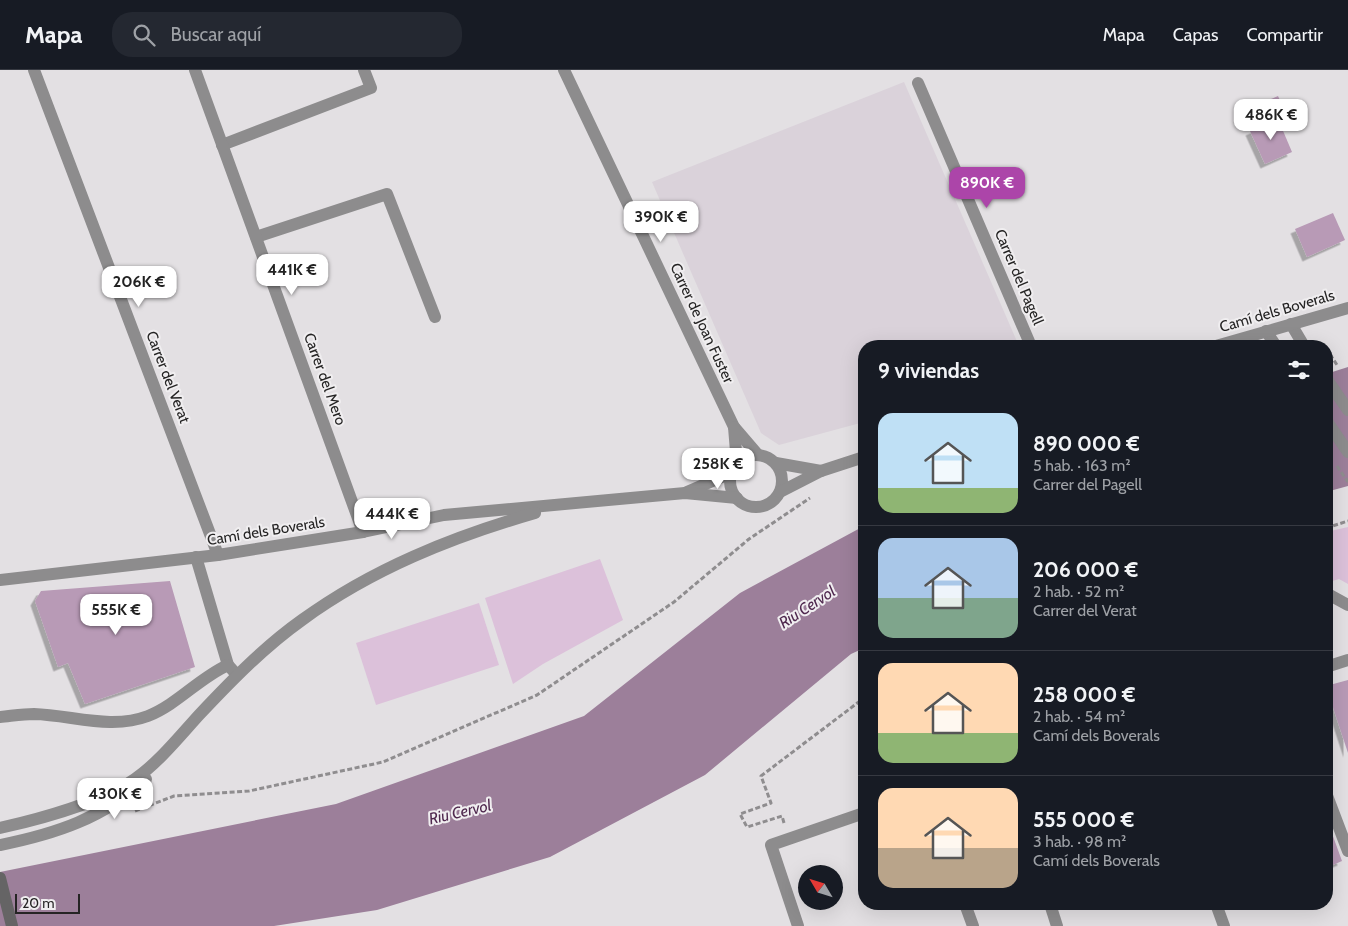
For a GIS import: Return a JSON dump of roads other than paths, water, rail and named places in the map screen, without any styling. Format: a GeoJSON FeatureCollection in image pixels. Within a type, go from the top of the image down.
{"type":"FeatureCollection","features":[{"type":"Feature","properties":{"kind":"main road"},"geometry":{"type":"LineString","coordinates":[[0,878],[12,926]]}},
{"type":"Feature","properties":{"kind":"street","name":"Carrer del Verat"},"geometry":{"type":"LineString","coordinates":[[34,70],[218,555]]}},
{"type":"Feature","properties":{"kind":"street","name":"Carrer del Mero"},"geometry":{"type":"LineString","coordinates":[[195,70],[363,532]]}},
{"type":"Feature","properties":{"kind":"street"},"geometry":{"type":"LineString","coordinates":[[222,145],[371,88],[364,70]]}},
{"type":"Feature","properties":{"kind":"street","name":"Carrer de Joan Fuster"},"geometry":{"type":"LineString","coordinates":[[564,70],[734,427],[758,455]]}},
{"type":"Feature","properties":{"kind":"street","name":"Carrer del Pagell"},"geometry":{"type":"LineString","coordinates":[[918,83],[1028,340]]}},
{"type":"Feature","properties":{"kind":"street"},"geometry":{"type":"LineString","coordinates":[[256,237],[387,194],[435,317]]}},
{"type":"Feature","properties":{"kind":"street","name":"Camí dels Boverals"},"geometry":{"type":"LineString","coordinates":[[1236,340],[1348,308]]}},
{"type":"Feature","properties":{"kind":"street"},"geometry":{"type":"LineString","coordinates":[[1291,324],[1300,340]]}},
{"type":"Feature","properties":{"kind":"street"},"geometry":{"type":"LineString","coordinates":[[1266,331],[1272,340]]}},
{"type":"Feature","properties":{"kind":"street"},"geometry":{"type":"LineString","coordinates":[[1333,388],[1348,410]]}},
{"type":"Feature","properties":{"kind":"street","name":"Carrer de Joan Fuster"},"geometry":{"type":"LineString","coordinates":[[734,427],[734,469]]}},
{"type":"Feature","properties":{"kind":"street"},"geometry":{"type":"LineString","coordinates":[[1333,430],[1348,452]]}},
{"type":"Feature","properties":{"kind":"street"},"geometry":{"type":"LineString","coordinates":[[822,470],[776,463],[758,455],[743,458],[734,469],[731,485],[737,498],[742,503],[757,507],[770,503],[780,492],[822,470],[858,459]]}},
{"type":"Feature","properties":{"kind":"street"},"geometry":{"type":"LineString","coordinates":[[776,463],[782,477],[780,492]]}},
{"type":"Feature","properties":{"kind":"street","name":"Camí dels Boverals"},"geometry":{"type":"LineString","coordinates":[[685,493],[734,469]]}},
{"type":"Feature","properties":{"kind":"street","name":"Camí dels Boverals"},"geometry":{"type":"LineString","coordinates":[[0,580],[218,555],[363,532],[444,515],[685,493],[737,498]]}},
{"type":"Feature","properties":{"kind":"street"},"geometry":{"type":"LineString","coordinates":[[0,828],[27,822],[104,796],[135,779],[237,675],[302,620],[361,581],[416,554],[472,531],[563,504]]}},
{"type":"Feature","properties":{"kind":"street"},"geometry":{"type":"LineString","coordinates":[[196,557],[228,665],[237,675]]}},
{"type":"Feature","properties":{"kind":"street"},"geometry":{"type":"LineString","coordinates":[[1333,597],[1348,605]]}},
{"type":"Feature","properties":{"kind":"street"},"geometry":{"type":"LineString","coordinates":[[1333,665],[1348,660]]}},
{"type":"Feature","properties":{"kind":"street"},"geometry":{"type":"LineString","coordinates":[[0,717],[35,714],[95,722],[127,721],[155,712],[177,700],[211,672],[228,665]]}},
{"type":"Feature","properties":{"kind":"street"},"geometry":{"type":"LineString","coordinates":[[0,845],[64,828],[105,810],[126,798],[146,779],[187,728]]}},
{"type":"Feature","properties":{"kind":"street"},"geometry":{"type":"LineString","coordinates":[[1333,812],[1348,852]]}},
{"type":"Feature","properties":{"kind":"street"},"geometry":{"type":"LineString","coordinates":[[798,926],[770,845],[858,815]]}},
{"type":"Feature","properties":{"kind":"street"},"geometry":{"type":"LineString","coordinates":[[967,910],[972,926]]}},
{"type":"Feature","properties":{"kind":"street"},"geometry":{"type":"LineString","coordinates":[[1052,910],[1057,926]]}},
{"type":"Feature","properties":{"kind":"street"},"geometry":{"type":"LineString","coordinates":[[1218,910],[1224,926]]}},
{"type":"Feature","properties":{"kind":"water"},"geometry":{"type":"Polygon","coordinates":[[[1348,367],[1348,486],[1333,490],[1333,372],[1348,367]]]}},
{"type":"Feature","properties":{"kind":"water","name":"Riu Cervol"},"geometry":{"type":"Polygon","coordinates":[[[858,529],[858,651],[851,654],[705,775],[550,857],[377,910],[274,926],[0,926],[0,872],[336,804],[584,716],[740,593],[858,529]]]}}]}
